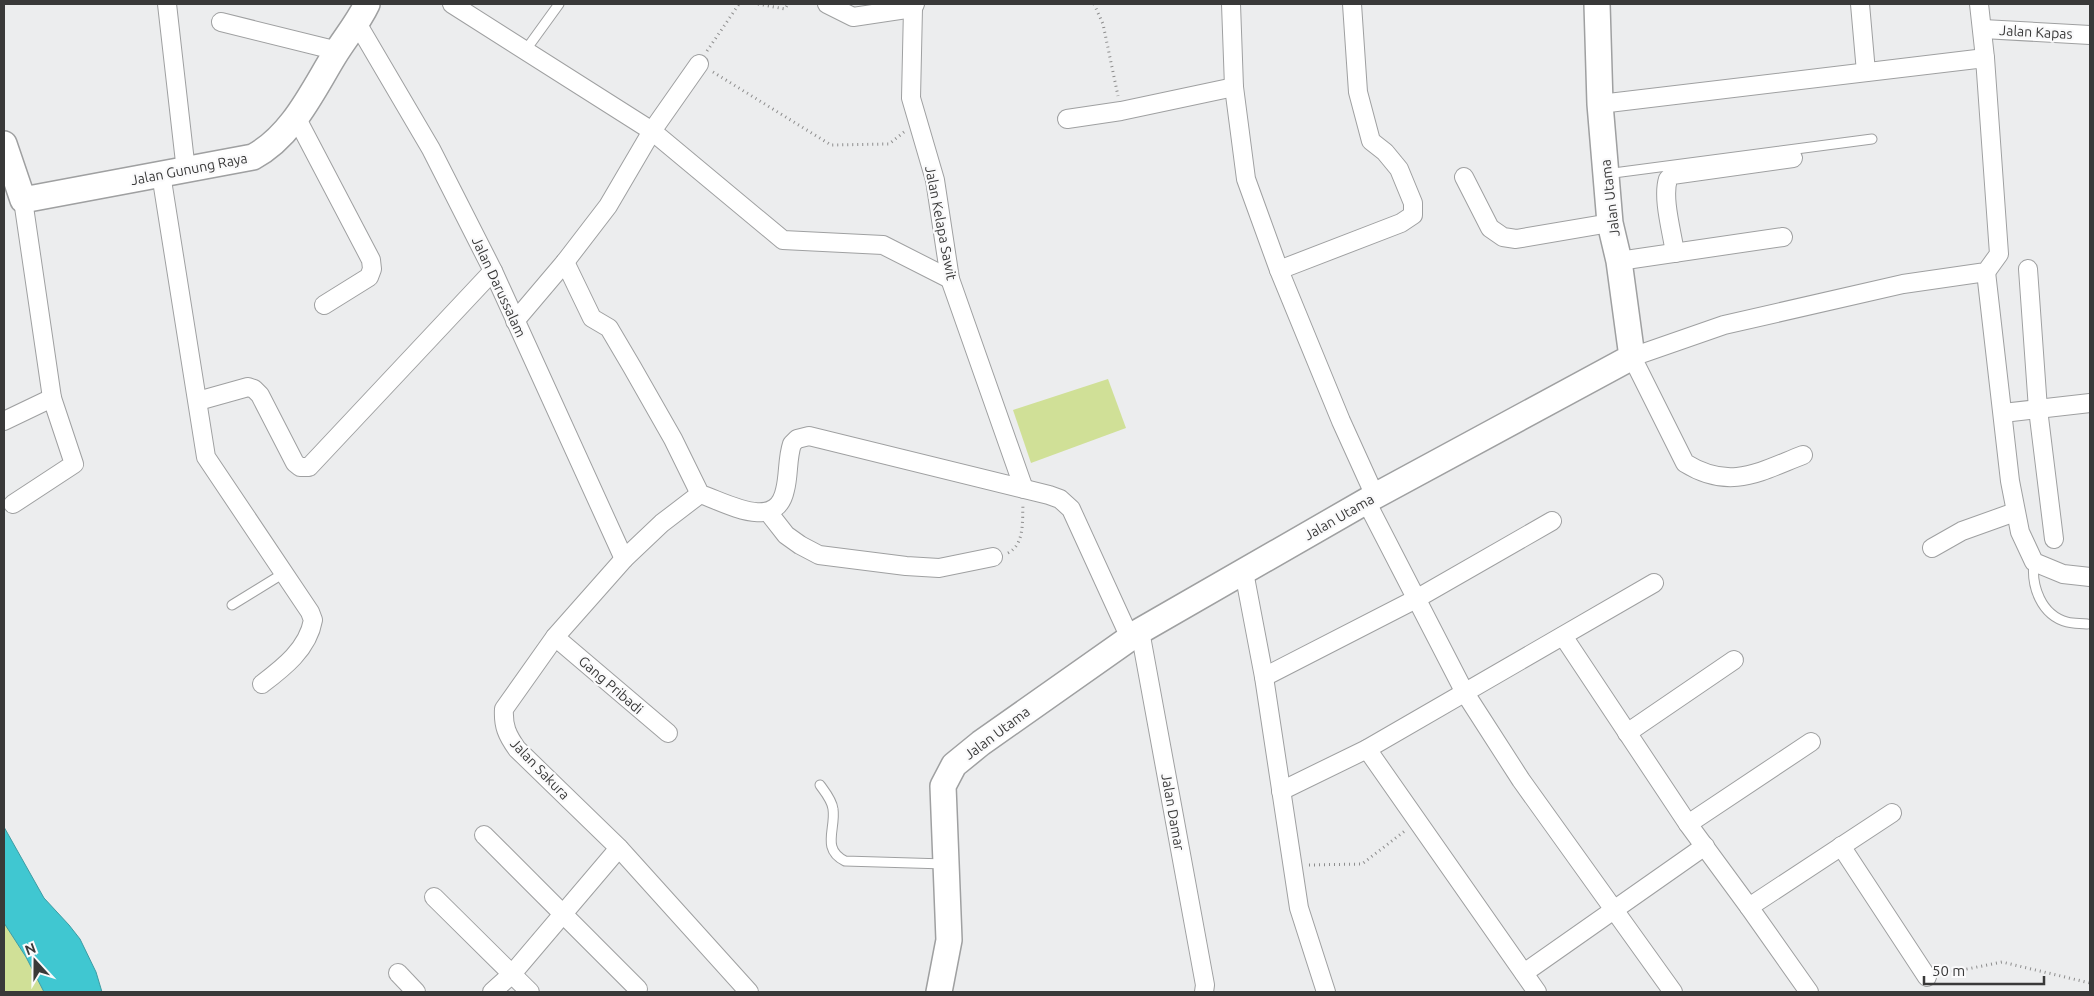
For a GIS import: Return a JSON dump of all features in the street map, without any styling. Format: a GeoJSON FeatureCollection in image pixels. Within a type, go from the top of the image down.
{"type":"FeatureCollection","features":[{"type":"Feature","properties":{"kind":"street"},"geometry":{"type":"LineString","coordinates":[[167,4],[186,170]]}},
{"type":"Feature","properties":{"kind":"street"},"geometry":{"type":"LineString","coordinates":[[452,4],[652,131],[783,240],[883,245],[950,278]]}},
{"type":"Feature","properties":{"kind":"street"},"geometry":{"type":"LineString","coordinates":[[827,4],[853,17],[914,6]]}},
{"type":"Feature","properties":{"kind":"street"},"geometry":{"type":"LineString","coordinates":[[1231,4],[1234,87],[1246,179],[1280,270],[1371,498],[1416,599],[1465,693],[1521,780],[1616,909],[1674,992]]}},
{"type":"Feature","properties":{"kind":"street"},"geometry":{"type":"LineString","coordinates":[[1280,270],[1401,223],[1413,215],[1413,203],[1398,169],[1385,152],[1371,142],[1358,92],[1352,4]]}},
{"type":"Feature","properties":{"kind":"street","name":"Jalan Utama"},"geometry":{"type":"LineString","coordinates":[[939,992],[949,940],[944,786],[954,765],[981,743],[1135,634],[1371,498],[1632,357],[1619,261],[1610,223],[1600,104],[1597,4]]}},
{"type":"Feature","properties":{"kind":"street"},"geometry":{"type":"LineString","coordinates":[[1860,4],[1866,72]]}},
{"type":"Feature","properties":{"kind":"street"},"geometry":{"type":"LineString","coordinates":[[1980,4],[1999,254],[1986,272],[2015,512],[2020,532],[2034,562],[2063,574],[2090,577]]}},
{"type":"Feature","properties":{"kind":"street","name":"Jalan Kelapa Sawit"},"geometry":{"type":"LineString","coordinates":[[914,6],[911,98],[935,180],[950,278],[1024,489]]}},
{"type":"Feature","properties":{"kind":"street","name":"Jalan Gunung Raya"},"geometry":{"type":"LineString","coordinates":[[15,192],[162,174],[253,157],[266,150],[282,135],[296,117],[362,13]]}},
{"type":"Feature","properties":{"kind":"street","name":"Jalan Darussalam"},"geometry":{"type":"LineString","coordinates":[[362,13],[493,271],[624,560]]}},
{"type":"Feature","properties":{"kind":"street"},"geometry":{"type":"LineString","coordinates":[[221,22],[338,51]]}},
{"type":"Feature","properties":{"kind":"street","name":"Jalan Kapas"},"geometry":{"type":"LineString","coordinates":[[1982,29],[2090,35]]}},
{"type":"Feature","properties":{"kind":"street"},"geometry":{"type":"LineString","coordinates":[[1600,104],[1984,58]]}},
{"type":"Feature","properties":{"kind":"street"},"geometry":{"type":"LineString","coordinates":[[515,321],[565,262],[608,206],[652,131],[699,64]]}},
{"type":"Feature","properties":{"kind":"street"},"geometry":{"type":"LineString","coordinates":[[1068,119],[1121,112],[1234,87]]}},
{"type":"Feature","properties":{"kind":"street"},"geometry":{"type":"LineString","coordinates":[[296,117],[371,260],[372,269],[369,277],[324,305]]}},
{"type":"Feature","properties":{"kind":"street"},"geometry":{"type":"LineString","coordinates":[[4,144],[15,192],[52,398],[74,464],[13,504]]}},
{"type":"Feature","properties":{"kind":"street"},"geometry":{"type":"LineString","coordinates":[[1675,253],[1666,186],[1668,178],[1672,175],[1793,158]]}},
{"type":"Feature","properties":{"kind":"street"},"geometry":{"type":"LineString","coordinates":[[162,174],[206,457],[310,612],[313,620],[301,647],[288,664],[262,684]]}},
{"type":"Feature","properties":{"kind":"street"},"geometry":{"type":"LineString","coordinates":[[1464,177],[1490,228],[1503,237],[1516,238],[1610,223]]}},
{"type":"Feature","properties":{"kind":"street"},"geometry":{"type":"LineString","coordinates":[[1619,261],[1783,237]]}},
{"type":"Feature","properties":{"kind":"street"},"geometry":{"type":"LineString","coordinates":[[565,262],[592,318],[609,328],[673,439],[700,494],[756,514],[768,512],[786,535],[800,546],[819,554],[906,566],[939,568],[993,557]]}},
{"type":"Feature","properties":{"kind":"street"},"geometry":{"type":"LineString","coordinates":[[2028,269],[2038,409],[2054,539]]}},
{"type":"Feature","properties":{"kind":"street"},"geometry":{"type":"LineString","coordinates":[[198,401],[248,388],[254,389],[260,395],[295,463],[300,467],[309,467],[493,271]]}},
{"type":"Feature","properties":{"kind":"street"},"geometry":{"type":"LineString","coordinates":[[1803,455],[1749,476],[1725,478],[1701,473],[1685,463],[1632,357],[1724,325],[1903,284],[1986,272]]}},
{"type":"Feature","properties":{"kind":"street"},"geometry":{"type":"LineString","coordinates":[[4,421],[52,398]]}},
{"type":"Feature","properties":{"kind":"street"},"geometry":{"type":"LineString","coordinates":[[2003,413],[2090,403]]}},
{"type":"Feature","properties":{"kind":"street","name":"Jalan Damar"},"geometry":{"type":"LineString","coordinates":[[768,512],[778,503],[785,492],[792,444],[797,439],[810,436],[1024,489],[1060,499],[1071,508],[1135,634],[1205,985],[1204,992]]}},
{"type":"Feature","properties":{"kind":"street","name":"Jalan Sakura"},"geometry":{"type":"LineString","coordinates":[[700,494],[662,523],[624,560],[555,637],[504,708],[503,719],[506,732],[517,749],[619,848],[749,992]]}},
{"type":"Feature","properties":{"kind":"street"},"geometry":{"type":"LineString","coordinates":[[1932,548],[1962,531],[2015,512]]}},
{"type":"Feature","properties":{"kind":"street"},"geometry":{"type":"LineString","coordinates":[[1264,677],[1416,599],[1552,521]]}},
{"type":"Feature","properties":{"kind":"street"},"geometry":{"type":"LineString","coordinates":[[1244,572],[1264,677],[1299,908],[1326,992]]}},
{"type":"Feature","properties":{"kind":"street"},"geometry":{"type":"LineString","coordinates":[[1281,791],[1367,749],[1654,583]]}},
{"type":"Feature","properties":{"kind":"street"},"geometry":{"type":"LineString","coordinates":[[1563,636],[1688,824],[1809,992]]}},
{"type":"Feature","properties":{"kind":"street","name":"Gang Pribadi"},"geometry":{"type":"LineString","coordinates":[[555,637],[668,733]]}},
{"type":"Feature","properties":{"kind":"street"},"geometry":{"type":"LineString","coordinates":[[1627,733],[1734,660]]}},
{"type":"Feature","properties":{"kind":"street"},"geometry":{"type":"LineString","coordinates":[[1688,824],[1811,742]]}},
{"type":"Feature","properties":{"kind":"street"},"geometry":{"type":"LineString","coordinates":[[1367,749],[1538,992]]}},
{"type":"Feature","properties":{"kind":"street"},"geometry":{"type":"LineString","coordinates":[[1749,907],[1892,813]]}},
{"type":"Feature","properties":{"kind":"street"},"geometry":{"type":"LineString","coordinates":[[484,835],[638,989]]}},
{"type":"Feature","properties":{"kind":"street"},"geometry":{"type":"LineString","coordinates":[[1524,973],[1705,846]]}},
{"type":"Feature","properties":{"kind":"street"},"geometry":{"type":"LineString","coordinates":[[1841,846],[1927,977]]}},
{"type":"Feature","properties":{"kind":"street"},"geometry":{"type":"LineString","coordinates":[[492,992],[512,974],[619,848]]}},
{"type":"Feature","properties":{"kind":"street"},"geometry":{"type":"LineString","coordinates":[[434,897],[530,992]]}},
{"type":"Feature","properties":{"kind":"street"},"geometry":{"type":"LineString","coordinates":[[398,973],[416,992]]}},
{"type":"Feature","properties":{"kind":"lane"},"geometry":{"type":"LineString","coordinates":[[524,51],[559,4]]}},
{"type":"Feature","properties":{"kind":"lane"},"geometry":{"type":"LineString","coordinates":[[1606,174],[1872,139]]}},
{"type":"Feature","properties":{"kind":"lane"},"geometry":{"type":"LineString","coordinates":[[2034,562],[2032,575],[2038,597],[2046,609],[2066,622],[2087,624]]}},
{"type":"Feature","properties":{"kind":"lane"},"geometry":{"type":"LineString","coordinates":[[232,605],[284,573]]}},
{"type":"Feature","properties":{"kind":"lane"},"geometry":{"type":"LineString","coordinates":[[820,785],[828,795],[834,808],[831,845],[836,857],[845,861],[946,864]]}},
{"type":"Feature","properties":{"kind":"path"},"geometry":{"type":"LineString","coordinates":[[739,4],[699,64],[831,145],[889,144],[918,121]]}},
{"type":"Feature","properties":{"kind":"path"},"geometry":{"type":"LineString","coordinates":[[758,4],[785,8],[788,4]]}},
{"type":"Feature","properties":{"kind":"path"},"geometry":{"type":"LineString","coordinates":[[1094,4],[1103,24],[1121,112]]}},
{"type":"Feature","properties":{"kind":"path"},"geometry":{"type":"LineString","coordinates":[[993,557],[1011,552],[1018,545],[1021,536],[1024,489]]}},
{"type":"Feature","properties":{"kind":"path"},"geometry":{"type":"LineString","coordinates":[[1293,865],[1362,864],[1418,820]]}},
{"type":"Feature","properties":{"kind":"path"},"geometry":{"type":"LineString","coordinates":[[1927,977],[2002,962],[2090,983]]}},
{"type":"Feature","properties":{"kind":"green space"},"geometry":{"type":"Polygon","coordinates":[[[1108,379],[1126,428],[1031,463],[1013,410],[1108,379]]]}},
{"type":"Feature","properties":{"kind":"green space"},"geometry":{"type":"Polygon","coordinates":[[[4,923],[26,957],[44,992],[4,992],[4,923]]]}},
{"type":"Feature","properties":{"kind":"water"},"geometry":{"type":"Polygon","coordinates":[[[4,827],[44,898],[80,939],[96,972],[102,992],[44,992],[26,957],[4,923],[4,827]]]}}]}
